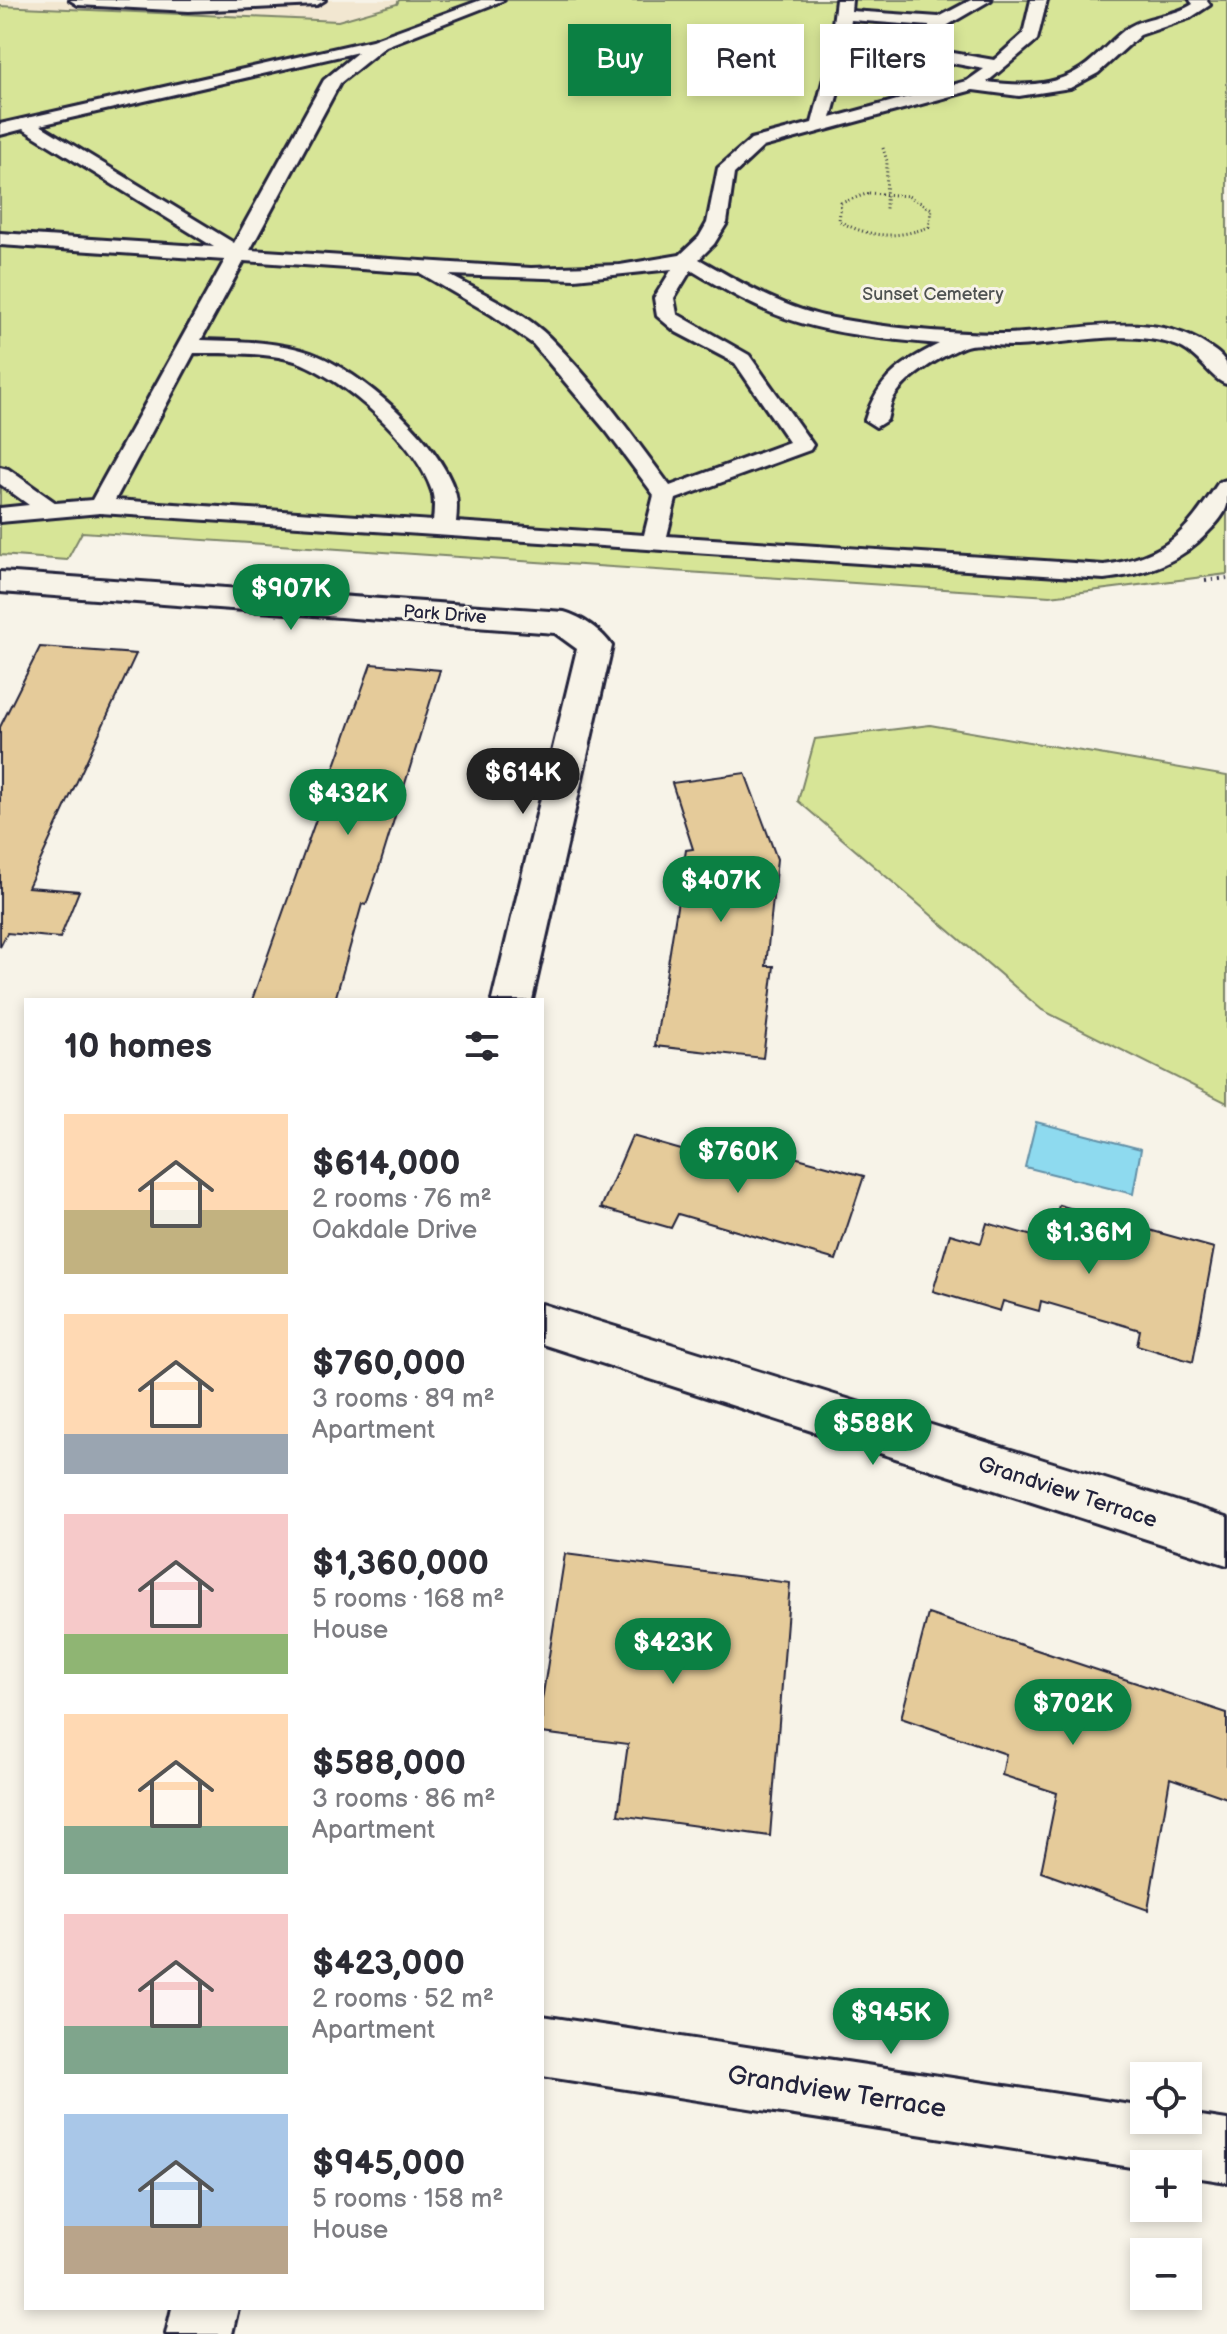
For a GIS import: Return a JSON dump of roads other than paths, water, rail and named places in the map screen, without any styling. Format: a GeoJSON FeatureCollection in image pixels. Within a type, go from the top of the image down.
{"type":"FeatureCollection","features":[{"type":"Feature","properties":{"kind":"street","name":"Park Drive"},"geometry":{"type":"LineString","coordinates":[[0,582],[564,623],[595,646],[512,998]]}},
{"type":"Feature","properties":{"kind":"street","name":"Grandview Terrace"},"geometry":{"type":"LineString","coordinates":[[544,1325],[1227,1541]]}},
{"type":"Feature","properties":{"kind":"street","name":"Grandview Terrace"},"geometry":{"type":"LineString","coordinates":[[544,2046],[1227,2151]]}},
{"type":"Feature","properties":{"kind":"street"},"geometry":{"type":"LineString","coordinates":[[199,2334],[205,2310]]}},
{"type":"Feature","properties":{"kind":"lane"},"geometry":{"type":"LineString","coordinates":[[78,0],[189,6],[317,0]]}},
{"type":"Feature","properties":{"kind":"lane"},"geometry":{"type":"LineString","coordinates":[[0,130],[380,42],[496,0]]}},
{"type":"Feature","properties":{"kind":"lane"},"geometry":{"type":"LineString","coordinates":[[844,7],[942,22],[983,0]]}},
{"type":"Feature","properties":{"kind":"lane"},"geometry":{"type":"LineString","coordinates":[[665,495],[802,445],[742,359],[683,328],[667,316],[664,298],[687,260],[707,240],[717,223],[725,172],[757,143],[973,85],[1031,36],[1039,0]]}},
{"type":"Feature","properties":{"kind":"lane"},"geometry":{"type":"LineString","coordinates":[[973,85],[1005,91],[1061,85],[1091,70],[1133,31],[1150,24],[1186,17],[1202,5],[1198,0]]}},
{"type":"Feature","properties":{"kind":"lane"},"geometry":{"type":"LineString","coordinates":[[100,506],[333,80],[380,42]]}},
{"type":"Feature","properties":{"kind":"lane"},"geometry":{"type":"LineString","coordinates":[[954,58],[998,66]]}},
{"type":"Feature","properties":{"kind":"lane"},"geometry":{"type":"LineString","coordinates":[[820,125],[828,96]]}},
{"type":"Feature","properties":{"kind":"lane"},"geometry":{"type":"LineString","coordinates":[[25,123],[239,254]]}},
{"type":"Feature","properties":{"kind":"lane"},"geometry":{"type":"LineString","coordinates":[[0,239],[586,275],[646,269],[687,260],[769,306],[829,324],[965,338],[1019,340],[1119,331],[1156,334],[1196,345],[1220,365],[1227,378]]}},
{"type":"Feature","properties":{"kind":"lane"},"geometry":{"type":"LineString","coordinates":[[420,267],[499,311],[540,340],[615,427],[665,495],[654,543]]}},
{"type":"Feature","properties":{"kind":"lane"},"geometry":{"type":"LineString","coordinates":[[876,420],[884,394],[919,362],[965,338]]}},
{"type":"Feature","properties":{"kind":"lane"},"geometry":{"type":"LineString","coordinates":[[188,346],[259,350],[303,358],[329,370],[370,398],[423,453],[445,493],[444,529]]}},
{"type":"Feature","properties":{"kind":"lane"},"geometry":{"type":"LineString","coordinates":[[0,474],[52,511]]}},
{"type":"Feature","properties":{"kind":"lane"},"geometry":{"type":"LineString","coordinates":[[0,515],[100,506],[1104,572],[1147,564],[1175,548],[1201,526],[1220,503],[1227,487]]}},
{"type":"Feature","properties":{"kind":"water"},"geometry":{"type":"Polygon","coordinates":[[[1036,1122],[1141,1149],[1133,1194],[1025,1167],[1036,1122]]]}},
{"type":"Feature","properties":{"kind":"park label","name":"Sunset Cemetery"},"geometry":{"type":"Point","coordinates":[933,294]}}]}
